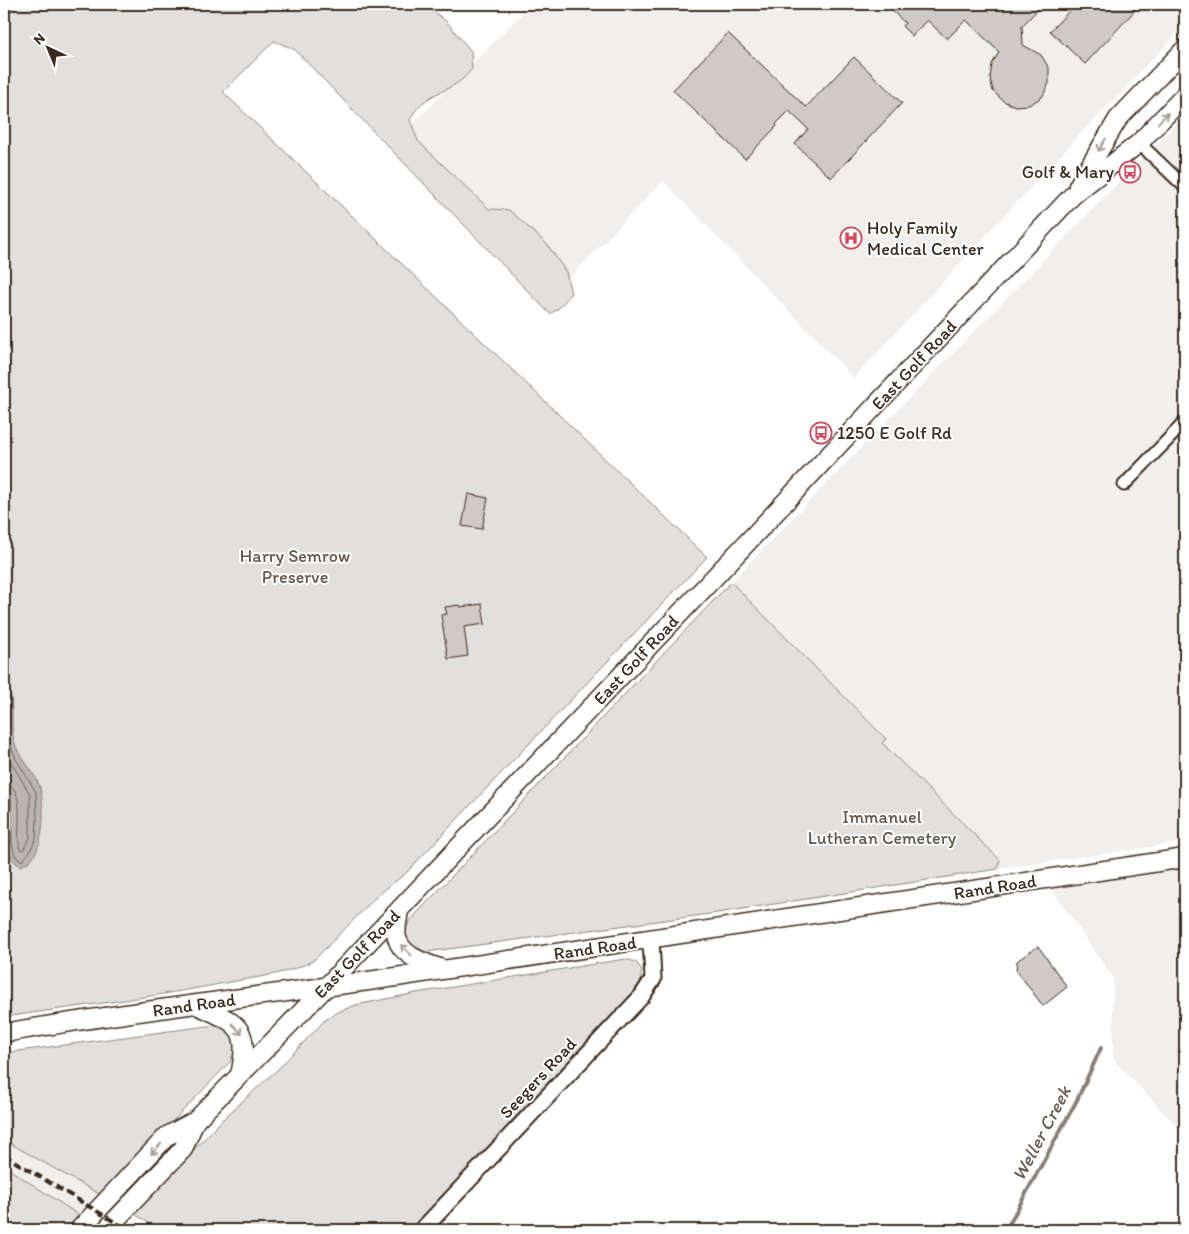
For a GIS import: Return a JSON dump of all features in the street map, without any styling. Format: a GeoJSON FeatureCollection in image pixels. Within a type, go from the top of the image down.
{"type":"FeatureCollection","features":[{"type":"Feature","properties":{"kind":"main road","name":"East Golf Road"},"geometry":{"type":"LineString","coordinates":[[1072,195],[1118,119],[1185,48]]}},
{"type":"Feature","properties":{"kind":"main road","name":"East Golf Road"},"geometry":{"type":"LineString","coordinates":[[79,1230],[167,1136],[195,1121],[326,987],[755,534],[1072,195],[1139,143],[1185,95]]}},
{"type":"Feature","properties":{"kind":"main road","name":"Rand Road"},"geometry":{"type":"LineString","coordinates":[[4,1033],[48,1025],[326,987],[652,939],[1185,858]]}},
{"type":"Feature","properties":{"kind":"main road"},"geometry":{"type":"LineString","coordinates":[[399,910],[397,938],[402,948],[421,962],[445,969]]}},
{"type":"Feature","properties":{"kind":"main road"},"geometry":{"type":"LineString","coordinates":[[196,1005],[228,1021],[240,1030],[244,1037],[244,1055],[240,1075]]}},
{"type":"Feature","properties":{"kind":"main road","name":"East Golf Road"},"geometry":{"type":"LineString","coordinates":[[106,1230],[183,1149],[195,1121]]}},
{"type":"Feature","properties":{"kind":"street"},"geometry":{"type":"LineString","coordinates":[[1139,143],[1185,187]]}},
{"type":"Feature","properties":{"kind":"street"},"geometry":{"type":"LineString","coordinates":[[1124,485],[1185,422]]}},
{"type":"Feature","properties":{"kind":"street","name":"Seegers Road"},"geometry":{"type":"LineString","coordinates":[[422,1230],[642,996],[653,979],[652,939]]}},
{"type":"Feature","properties":{"kind":"shaded area","name":"Holy Family Medical Center"},"geometry":{"type":"Polygon","coordinates":[[[531,4],[1185,4],[1185,25],[1057,159],[854,378],[663,181],[553,295],[400,137],[531,4]]]}},
{"type":"Feature","properties":{"kind":"shaded area"},"geometry":{"type":"Polygon","coordinates":[[[1185,114],[1185,842],[998,869],[1000,860],[882,743],[886,738],[731,582],[1185,114]]]}},
{"type":"Feature","properties":{"kind":"shaded area"},"geometry":{"type":"Polygon","coordinates":[[[1185,866],[1185,1135],[1113,1059],[1113,978],[1050,887],[1185,866]]]}},
{"type":"Feature","properties":{"kind":"shaded area"},"geometry":{"type":"Polygon","coordinates":[[[4,1140],[101,1195],[82,1217],[4,1166],[4,1140]]]}},
{"type":"Feature","properties":{"kind":"green space","name":"Harry Semrow Preserve"},"geometry":{"type":"Polygon","coordinates":[[[4,4],[424,4],[446,21],[471,51],[472,69],[460,81],[426,100],[415,111],[410,120],[418,141],[489,209],[509,210],[547,244],[566,272],[571,294],[559,308],[550,314],[294,49],[274,41],[223,92],[707,557],[406,873],[378,895],[314,960],[294,969],[262,977],[145,997],[4,1017],[4,4]]]}},
{"type":"Feature","properties":{"kind":"green space","name":"Immanuel Lutheran Cemetery"},"geometry":{"type":"Polygon","coordinates":[[[731,582],[886,739],[882,743],[1000,860],[998,869],[717,913],[426,952],[413,947],[407,941],[406,936],[407,926],[412,919],[731,582]]]}},
{"type":"Feature","properties":{"kind":"green space"},"geometry":{"type":"Polygon","coordinates":[[[625,959],[636,962],[642,970],[640,982],[632,993],[409,1230],[160,1230],[133,1213],[225,1117],[277,1070],[325,1020],[340,1011],[356,1005],[416,993],[625,959]]]}},
{"type":"Feature","properties":{"kind":"green space"},"geometry":{"type":"Polygon","coordinates":[[[207,1026],[229,1030],[235,1035],[235,1052],[230,1062],[101,1195],[4,1140],[4,1053],[207,1026]]]}},
{"type":"Feature","properties":{"kind":"green space"},"geometry":{"type":"Polygon","coordinates":[[[4,1166],[82,1217],[69,1230],[21,1230],[4,1218],[4,1166]]]}},
{"type":"Feature","properties":{"kind":"water"},"geometry":{"type":"Polygon","coordinates":[[[4,676],[11,698],[16,748],[39,785],[43,811],[41,835],[34,856],[28,862],[19,866],[11,858],[7,844],[8,824],[4,768],[4,676]]]}},
{"type":"Feature","properties":{"kind":"building"},"geometry":{"type":"Polygon","coordinates":[[[885,4],[1043,4],[1022,26],[1023,45],[1041,55],[1049,68],[1049,83],[1046,90],[1042,97],[1029,105],[1015,106],[1003,101],[993,91],[990,78],[992,64],[999,52],[966,20],[947,39],[927,20],[912,36],[902,26],[905,23],[885,4]]]}},
{"type":"Feature","properties":{"kind":"building"},"geometry":{"type":"Polygon","coordinates":[[[1076,4],[1141,4],[1085,64],[1050,31],[1076,4]]]}},
{"type":"Feature","properties":{"kind":"building"},"geometry":{"type":"Polygon","coordinates":[[[728,33],[806,107],[854,57],[902,103],[831,178],[795,144],[808,129],[789,111],[745,159],[673,90],[728,33]]]}},
{"type":"Feature","properties":{"kind":"building"},"geometry":{"type":"Polygon","coordinates":[[[468,494],[488,498],[482,529],[462,526],[468,494]]]}},
{"type":"Feature","properties":{"kind":"building"},"geometry":{"type":"Polygon","coordinates":[[[482,604],[485,624],[464,627],[468,656],[448,659],[441,615],[447,614],[445,607],[482,604]]]}},
{"type":"Feature","properties":{"kind":"building"},"geometry":{"type":"Polygon","coordinates":[[[1038,946],[1067,987],[1043,1006],[1016,970],[1017,961],[1038,946]]]}},
{"type":"Feature","properties":{"kind":"waterway","name":"Weller Creek"},"geometry":{"type":"LineString","coordinates":[[1006,1230],[1077,1100],[1101,1048]]}},
{"type":"Feature","properties":{"kind":"railway"},"geometry":{"type":"LineString","coordinates":[[4,1155],[128,1230]]}},
{"type":"Feature","properties":{"kind":"place","name":"Golf & Mary"},"geometry":{"type":"Point","coordinates":[1130,172]}},
{"type":"Feature","properties":{"kind":"place","name":"Holy Family Medical Center"},"geometry":{"type":"Point","coordinates":[851,238]}},
{"type":"Feature","properties":{"kind":"place","name":"1250 E Golf Rd"},"geometry":{"type":"Point","coordinates":[821,433]}}]}
